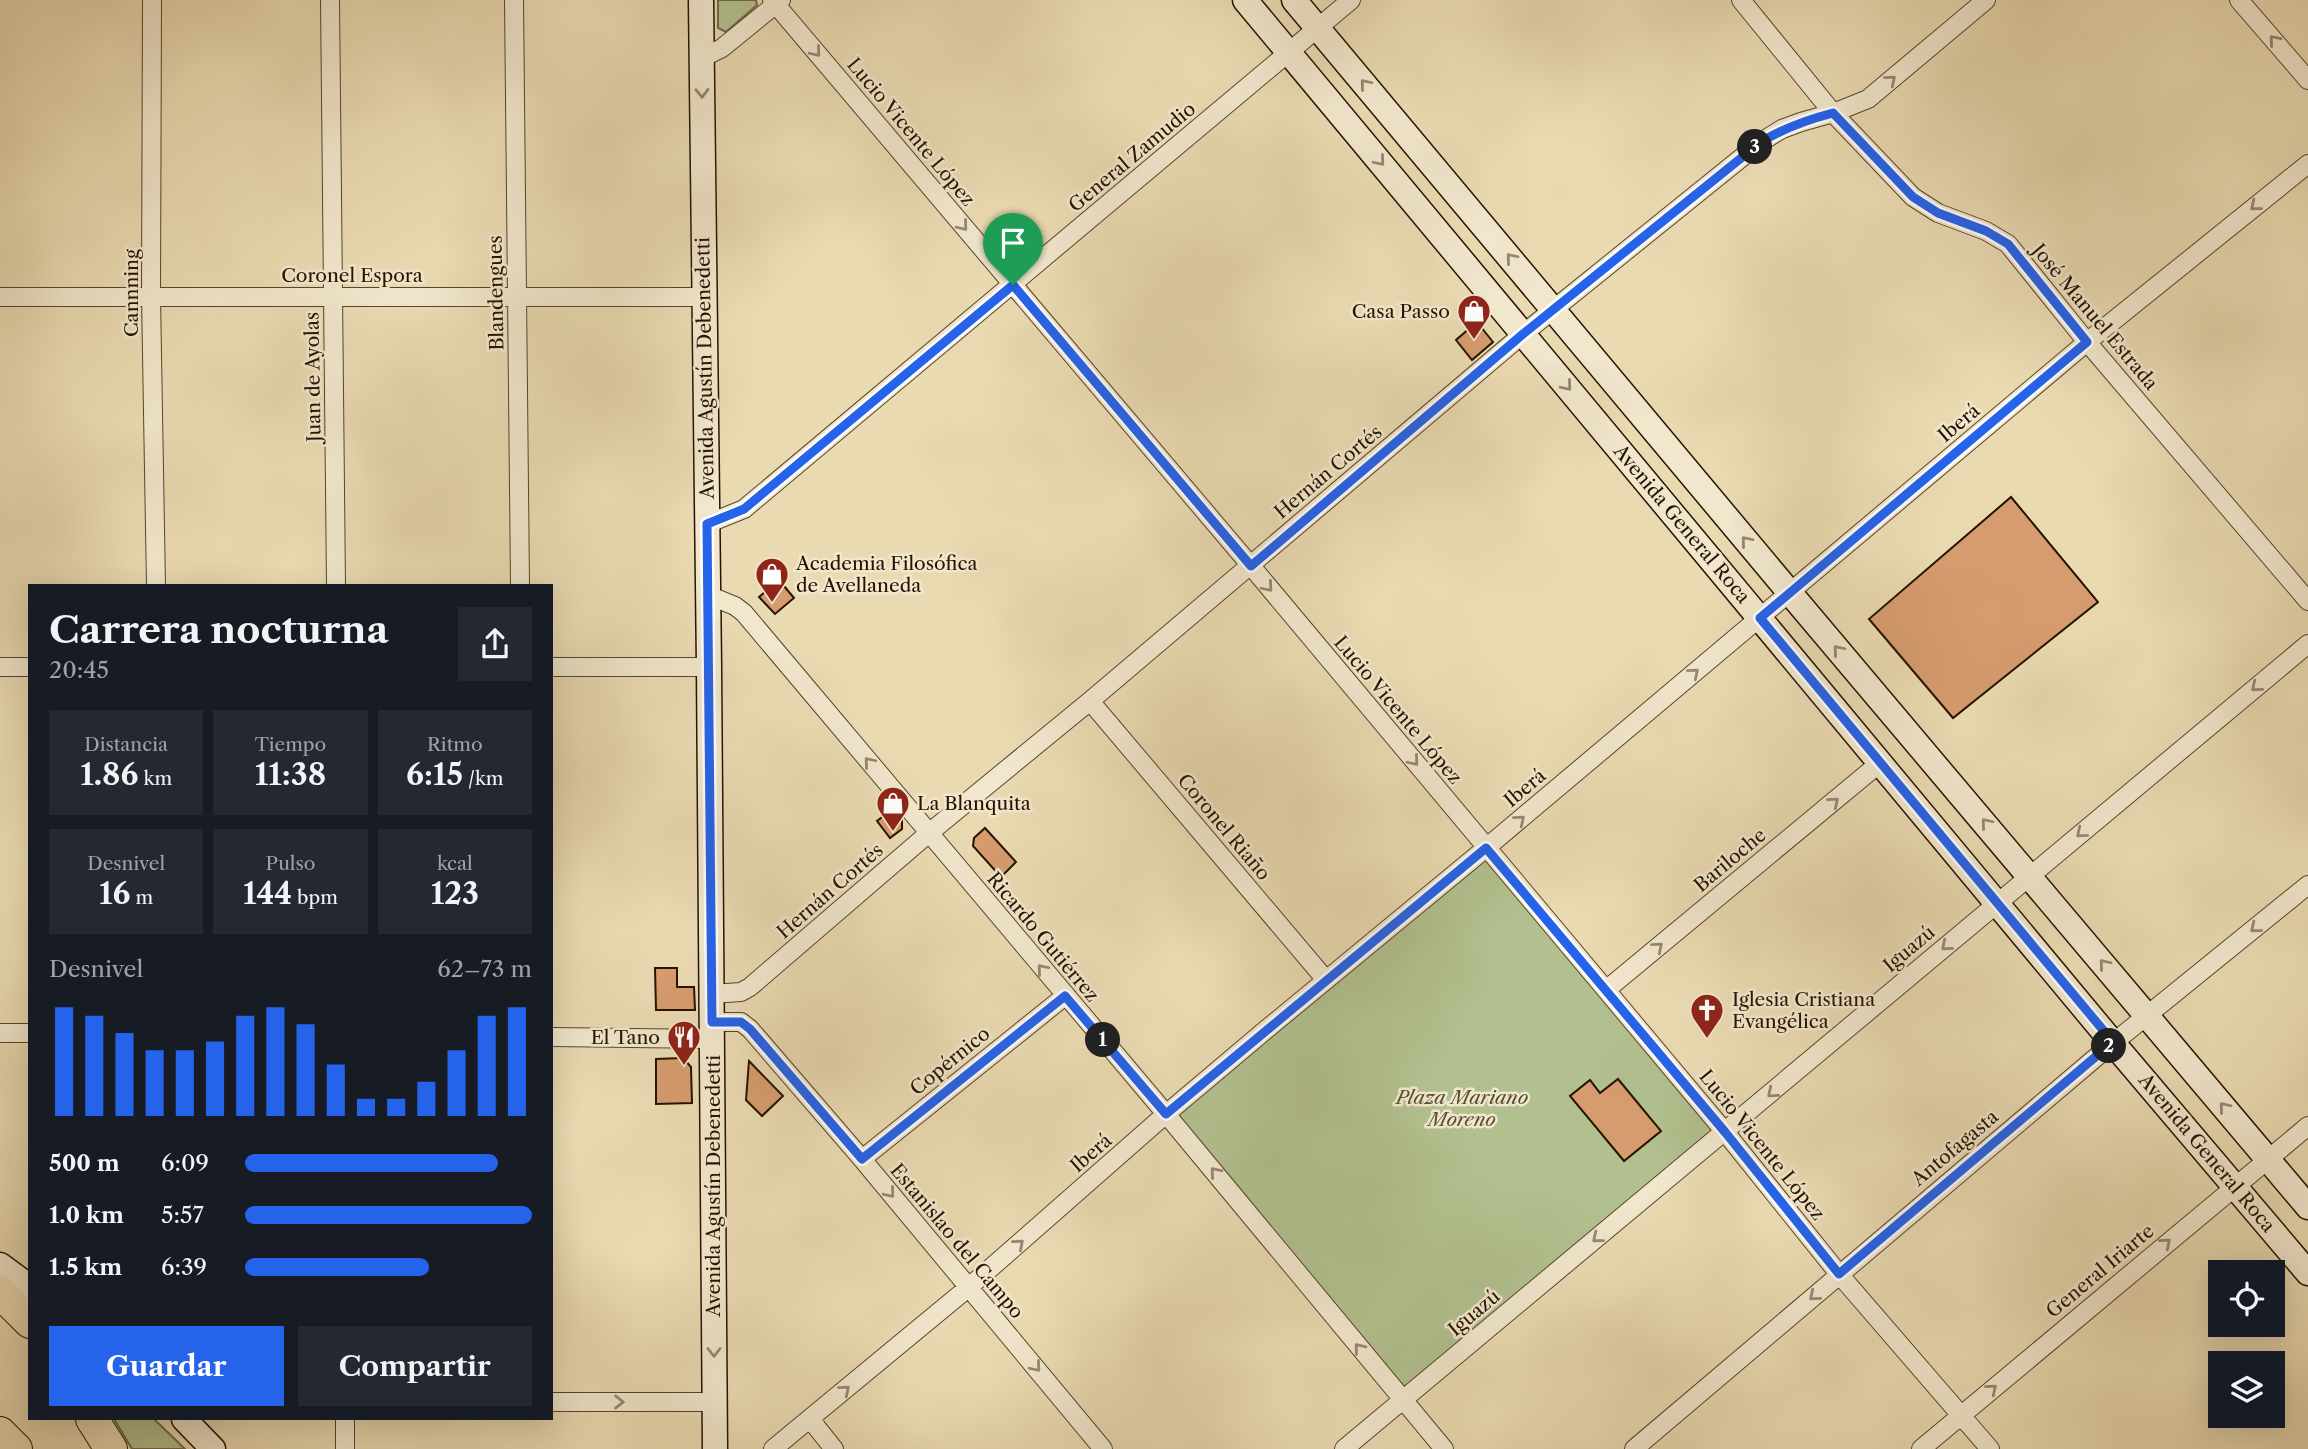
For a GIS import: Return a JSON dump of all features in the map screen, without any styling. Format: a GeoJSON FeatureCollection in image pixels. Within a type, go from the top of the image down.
{"type":"FeatureCollection","features":[{"type":"Feature","properties":{"kind":"highway"},"geometry":{"type":"LineString","coordinates":[[0,1292],[28,1320]]}},
{"type":"Feature","properties":{"kind":"highway"},"geometry":{"type":"LineString","coordinates":[[93,1420],[111,1449]]}},
{"type":"Feature","properties":{"kind":"highway"},"geometry":{"type":"LineString","coordinates":[[0,1433],[16,1449]]}},
{"type":"Feature","properties":{"kind":"main road","name":"Avenida Agustín Debenedetti"},"geometry":{"type":"LineString","coordinates":[[701,0],[715,1449]]}},
{"type":"Feature","properties":{"kind":"main road","name":"Avenida General Roca"},"geometry":{"type":"LineString","coordinates":[[1245,0],[2308,1273]]}},
{"type":"Feature","properties":{"kind":"main road","name":"Avenida General Roca"},"geometry":{"type":"LineString","coordinates":[[1294,0],[2308,1207]]}},
{"type":"Feature","properties":{"kind":"main road"},"geometry":{"type":"LineString","coordinates":[[0,1265],[28,1286]]}},
{"type":"Feature","properties":{"kind":"main road"},"geometry":{"type":"LineString","coordinates":[[186,1420],[212,1449]]}},
{"type":"Feature","properties":{"kind":"street","name":"Cannning"},"geometry":{"type":"LineString","coordinates":[[152,0],[151,296],[156,584]]}},
{"type":"Feature","properties":{"kind":"street","name":"Juan de Ayolas"},"geometry":{"type":"LineString","coordinates":[[330,0],[336,584]]}},
{"type":"Feature","properties":{"kind":"street","name":"Blandengues"},"geometry":{"type":"LineString","coordinates":[[514,0],[520,584]]}},
{"type":"Feature","properties":{"kind":"street","name":"General Zamudio"},"geometry":{"type":"LineString","coordinates":[[707,524],[744,509],[1351,0]]}},
{"type":"Feature","properties":{"kind":"street","name":"José Manuel Estrada"},"geometry":{"type":"LineString","coordinates":[[1741,0],[1833,113],[1913,197],[1938,213],[1986,231],[2008,244],[2087,342],[2308,601]]}},
{"type":"Feature","properties":{"kind":"street","name":"Hernán Cortés"},"geometry":{"type":"LineString","coordinates":[[712,994],[741,992],[750,987],[929,833],[1251,566],[1523,334],[1761,142],[1801,121],[1833,113],[1868,99],[1986,0]]}},
{"type":"Feature","properties":{"kind":"street"},"geometry":{"type":"LineString","coordinates":[[2239,0],[2308,80]]}},
{"type":"Feature","properties":{"kind":"street"},"geometry":{"type":"LineString","coordinates":[[702,58],[722,48],[776,1]]}},
{"type":"Feature","properties":{"kind":"street","name":"Lucio Vicente López"},"geometry":{"type":"LineString","coordinates":[[776,1],[1725,1132],[1839,1274],[1990,1449]]}},
{"type":"Feature","properties":{"kind":"street","name":"Iberá"},"geometry":{"type":"LineString","coordinates":[[773,1449],[969,1287],[1166,1114],[2087,342],[2308,163]]}},
{"type":"Feature","properties":{"kind":"street","name":"Coronel Espora"},"geometry":{"type":"LineString","coordinates":[[0,297],[704,297]]}},
{"type":"Feature","properties":{"kind":"street","name":"Ricardo Gutiérrez"},"geometry":{"type":"LineString","coordinates":[[708,595],[735,606],[744,613],[1444,1449]]}},
{"type":"Feature","properties":{"kind":"street","name":"Iguazú"},"geometry":{"type":"LineString","coordinates":[[1344,1449],[2308,644]]}},
{"type":"Feature","properties":{"kind":"street"},"geometry":{"type":"LineString","coordinates":[[0,667],[28,667]]}},
{"type":"Feature","properties":{"kind":"street"},"geometry":{"type":"LineString","coordinates":[[553,667],[709,667]]}},
{"type":"Feature","properties":{"kind":"street","name":"Coronel Riaño"},"geometry":{"type":"LineString","coordinates":[[1090,701],[1326,980]]}},
{"type":"Feature","properties":{"kind":"street","name":"Bariloche"},"geometry":{"type":"LineString","coordinates":[[1606,990],[1881,762]]}},
{"type":"Feature","properties":{"kind":"street","name":"Antofagasta"},"geometry":{"type":"LineString","coordinates":[[1634,1449],[2113,1042],[2308,885]]}},
{"type":"Feature","properties":{"kind":"street","name":"Copérnico"},"geometry":{"type":"LineString","coordinates":[[862,1159],[1065,996]]}},
{"type":"Feature","properties":{"kind":"street","name":"Estanislao del Campo"},"geometry":{"type":"LineString","coordinates":[[712,1030],[741,1022],[750,1029],[1103,1449]]}},
{"type":"Feature","properties":{"kind":"street"},"geometry":{"type":"LineString","coordinates":[[553,1037],[712,1030]]}},
{"type":"Feature","properties":{"kind":"street"},"geometry":{"type":"LineString","coordinates":[[0,1033],[28,1033]]}},
{"type":"Feature","properties":{"kind":"street","name":"General Iriarte"},"geometry":{"type":"LineString","coordinates":[[1920,1449],[2308,1126]]}},
{"type":"Feature","properties":{"kind":"street"},"geometry":{"type":"LineString","coordinates":[[553,1402],[714,1402]]}},
{"type":"Feature","properties":{"kind":"street"},"geometry":{"type":"LineString","coordinates":[[810,1419],[834,1449]]}},
{"type":"Feature","properties":{"kind":"street"},"geometry":{"type":"LineString","coordinates":[[345,1420],[345,1449]]}},
{"type":"Feature","properties":{"kind":"green space"},"geometry":{"type":"Polygon","coordinates":[[[718,0],[756,0],[757,5],[726,32],[718,28],[718,0]]]}},
{"type":"Feature","properties":{"kind":"green space","name":"Plaza Mariano Moreno"},"geometry":{"type":"Polygon","coordinates":[[[1486,848],[1725,1132],[1403,1400],[1166,1114],[1486,848]]]}},
{"type":"Feature","properties":{"kind":"green space"},"geometry":{"type":"Polygon","coordinates":[[[115,1420],[155,1420],[185,1449],[132,1449],[115,1420]]]}},
{"type":"Feature","properties":{"kind":"building","name":"Casa Passo"},"geometry":{"type":"Polygon","coordinates":[[[1477,322],[1493,342],[1472,360],[1456,340],[1477,322]]]}},
{"type":"Feature","properties":{"kind":"building"},"geometry":{"type":"Polygon","coordinates":[[[2011,497],[2098,602],[1953,718],[1869,619],[2011,497]]]}},
{"type":"Feature","properties":{"kind":"building"},"geometry":{"type":"Polygon","coordinates":[[[779,580],[794,598],[775,614],[759,597],[779,580]]]}},
{"type":"Feature","properties":{"kind":"building"},"geometry":{"type":"Polygon","coordinates":[[[894,808],[902,819],[902,829],[890,838],[877,821],[894,808]]]}},
{"type":"Feature","properties":{"kind":"building"},"geometry":{"type":"Polygon","coordinates":[[[985,828],[1016,862],[1001,877],[973,846],[974,838],[985,828]]]}},
{"type":"Feature","properties":{"kind":"building"},"geometry":{"type":"Polygon","coordinates":[[[655,968],[677,968],[677,987],[694,987],[695,1010],[656,1010],[655,968]]]}},
{"type":"Feature","properties":{"kind":"building"},"geometry":{"type":"Polygon","coordinates":[[[683,1058],[691,1067],[692,1103],[656,1104],[656,1059],[683,1058]]]}},
{"type":"Feature","properties":{"kind":"building"},"geometry":{"type":"Polygon","coordinates":[[[749,1061],[783,1096],[762,1116],[746,1100],[749,1061]]]}},
{"type":"Feature","properties":{"kind":"building"},"geometry":{"type":"Polygon","coordinates":[[[1618,1079],[1661,1131],[1624,1161],[1570,1096],[1590,1080],[1600,1093],[1618,1079]]]}},
{"type":"Feature","properties":{"kind":"place","name":"Casa Passo"},"geometry":{"type":"Point","coordinates":[1474,341]}},
{"type":"Feature","properties":{"kind":"place","name":"Academia Filosófica de Avellaneda"},"geometry":{"type":"Point","coordinates":[772,604]}},
{"type":"Feature","properties":{"kind":"place","name":"La Blanquita"},"geometry":{"type":"Point","coordinates":[893,833]}},
{"type":"Feature","properties":{"kind":"place","name":"Iglesia Cristiana Evangélica"},"geometry":{"type":"Point","coordinates":[1707,1040]}},
{"type":"Feature","properties":{"kind":"place","name":"El Tano"},"geometry":{"type":"Point","coordinates":[684,1067]}},
{"type":"Feature","properties":{"kind":"route"},"geometry":{"type":"LineString","coordinates":[[1833,113],[1913,197],[1938,213],[1986,231],[2008,244],[2087,342],[1760,618],[2113,1042],[1839,1274],[1725,1132],[1486,848],[1166,1114],[1065,996],[862,1159],[750,1029],[741,1022],[712,1022],[707,524],[730,517],[744,509],[1013,285],[1251,566],[1523,334],[1761,142],[1801,121],[1833,113]]}}]}
